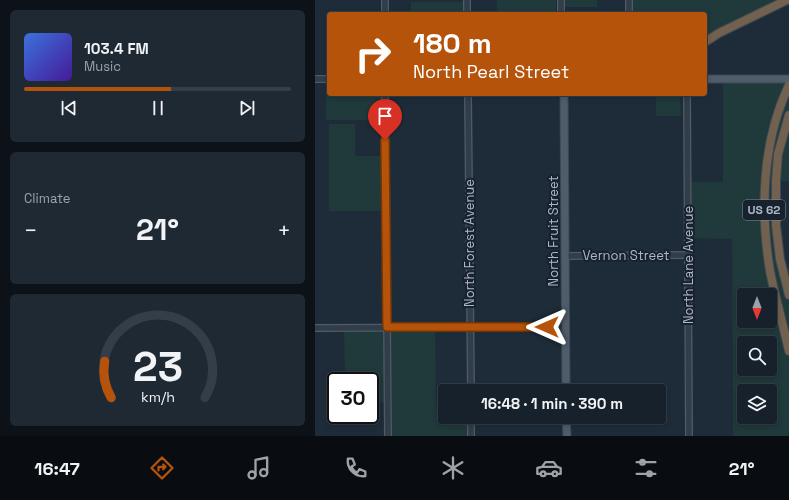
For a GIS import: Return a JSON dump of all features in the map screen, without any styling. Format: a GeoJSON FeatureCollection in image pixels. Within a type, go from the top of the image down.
{"type":"FeatureCollection","features":[{"type":"Feature","properties":{"kind":"highway"},"geometry":{"type":"LineString","coordinates":[[707,41],[719,33],[787,0]]}},
{"type":"Feature","properties":{"kind":"highway","name":"US 62"},"geometry":{"type":"LineString","coordinates":[[789,85],[780,106],[770,148],[765,185],[764,208],[766,245],[770,272],[789,351]]}},
{"type":"Feature","properties":{"kind":"highway","name":"US 62"},"geometry":{"type":"LineString","coordinates":[[789,115],[778,154],[776,181],[776,225],[779,252],[789,295]]}},
{"type":"Feature","properties":{"kind":"highway"},"geometry":{"type":"LineString","coordinates":[[785,336],[789,358]]}},
{"type":"Feature","properties":{"kind":"main road"},"geometry":{"type":"LineString","coordinates":[[707,80],[789,79]]}},
{"type":"Feature","properties":{"kind":"main road","name":"North Fruit Street"},"geometry":{"type":"LineString","coordinates":[[564,96],[566,384]]}},
{"type":"Feature","properties":{"kind":"main road"},"geometry":{"type":"LineString","coordinates":[[566,424],[567,436]]}},
{"type":"Feature","properties":{"kind":"street"},"geometry":{"type":"LineString","coordinates":[[385,0],[385,12]]}},
{"type":"Feature","properties":{"kind":"street"},"geometry":{"type":"LineString","coordinates":[[467,0],[467,12]]}},
{"type":"Feature","properties":{"kind":"street"},"geometry":{"type":"LineString","coordinates":[[561,0],[561,12]]}},
{"type":"Feature","properties":{"kind":"street"},"geometry":{"type":"LineString","coordinates":[[629,0],[629,12]]}},
{"type":"Feature","properties":{"kind":"street"},"geometry":{"type":"LineString","coordinates":[[315,79],[327,79]]}},
{"type":"Feature","properties":{"kind":"street"},"geometry":{"type":"LineString","coordinates":[[385,96],[388,436]]}},
{"type":"Feature","properties":{"kind":"street","name":"North Forest Avenue"},"geometry":{"type":"LineString","coordinates":[[468,96],[471,384]]}},
{"type":"Feature","properties":{"kind":"street","name":"North Lane Avenue"},"geometry":{"type":"LineString","coordinates":[[687,96],[689,436]]}},
{"type":"Feature","properties":{"kind":"street","name":"Vernon Street"},"geometry":{"type":"LineString","coordinates":[[565,256],[688,255]]}},
{"type":"Feature","properties":{"kind":"street"},"geometry":{"type":"LineString","coordinates":[[315,328],[566,327]]}},
{"type":"Feature","properties":{"kind":"street"},"geometry":{"type":"LineString","coordinates":[[471,424],[471,436]]}},
{"type":"Feature","properties":{"kind":"green space"},"geometry":{"type":"Polygon","coordinates":[[[497,0],[556,0],[556,12],[497,12],[497,0]]]}},
{"type":"Feature","properties":{"kind":"green space"},"geometry":{"type":"Polygon","coordinates":[[[561,0],[597,0],[597,7],[561,7],[561,0]]]}},
{"type":"Feature","properties":{"kind":"green space"},"geometry":{"type":"Polygon","coordinates":[[[629,0],[787,0],[707,41],[707,12],[629,12],[629,0]]]}},
{"type":"Feature","properties":{"kind":"green space"},"geometry":{"type":"Polygon","coordinates":[[[411,2],[463,2],[463,12],[411,12],[411,2]]]}},
{"type":"Feature","properties":{"kind":"green space"},"geometry":{"type":"Polygon","coordinates":[[[789,79],[789,181],[776,181],[782,268],[789,268],[789,436],[733,436],[732,239],[688,238],[687,182],[723,182],[723,80],[789,79]]]}},
{"type":"Feature","properties":{"kind":"green space"},"geometry":{"type":"Polygon","coordinates":[[[326,85],[327,96],[381,96],[382,120],[326,120],[326,85]]]}},
{"type":"Feature","properties":{"kind":"green space"},"geometry":{"type":"Polygon","coordinates":[[[656,96],[679,96],[681,116],[656,116],[656,96]]]}},
{"type":"Feature","properties":{"kind":"green space"},"geometry":{"type":"Polygon","coordinates":[[[329,124],[355,124],[355,156],[386,156],[386,211],[329,211],[329,124]]]}},
{"type":"Feature","properties":{"kind":"green space"},"geometry":{"type":"Polygon","coordinates":[[[435,327],[436,407],[438,407],[438,424],[471,424],[471,436],[388,436],[387,402],[379,402],[379,372],[345,372],[344,328],[435,327]]]}},
{"type":"Feature","properties":{"kind":"route"},"geometry":{"type":"LineString","coordinates":[[385,140],[387,327],[547,327]]}}]}
